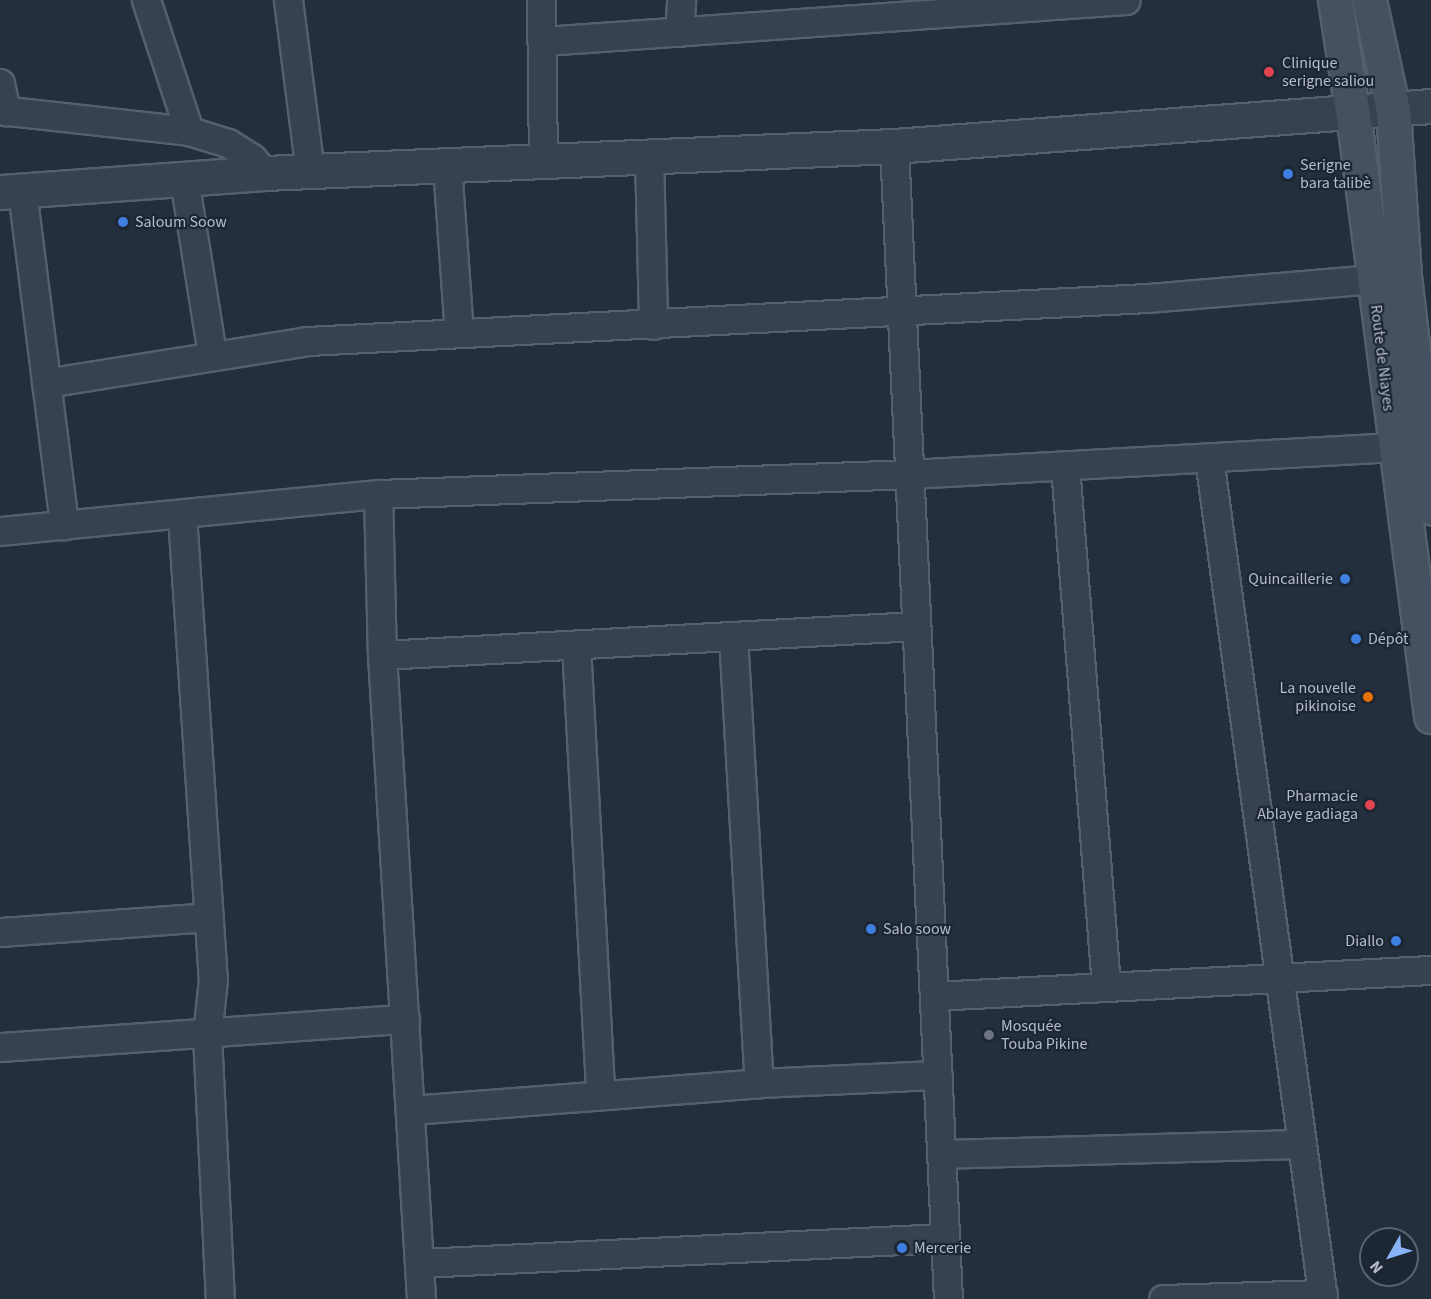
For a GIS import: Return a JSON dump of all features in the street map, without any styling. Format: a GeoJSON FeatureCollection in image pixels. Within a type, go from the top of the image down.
{"type":"FeatureCollection","features":[{"type":"Feature","properties":{"kind":"main road","name":"Route de Niayes"},"geometry":{"type":"LineString","coordinates":[[1335,0],[1431,716]]}},
{"type":"Feature","properties":{"kind":"main road","name":"Route de Niayes"},"geometry":{"type":"LineString","coordinates":[[1369,0],[1393,110],[1404,276],[1431,507]]}},
{"type":"Feature","properties":{"kind":"street"},"geometry":{"type":"LineString","coordinates":[[146,0],[189,131]]}},
{"type":"Feature","properties":{"kind":"street"},"geometry":{"type":"LineString","coordinates":[[288,0],[310,172]]}},
{"type":"Feature","properties":{"kind":"street"},"geometry":{"type":"LineString","coordinates":[[541,0],[544,41],[543,161]]}},
{"type":"Feature","properties":{"kind":"street"},"geometry":{"type":"LineString","coordinates":[[679,32],[681,0]]}},
{"type":"Feature","properties":{"kind":"street"},"geometry":{"type":"LineString","coordinates":[[544,41],[679,32],[979,6],[1126,0]]}},
{"type":"Feature","properties":{"kind":"street"},"geometry":{"type":"LineString","coordinates":[[0,83],[3,110],[189,131],[228,143],[252,158],[265,173]]}},
{"type":"Feature","properties":{"kind":"street"},"geometry":{"type":"LineString","coordinates":[[64,525],[46,383],[11,191],[265,173],[894,146],[1352,114],[1431,106]]}},
{"type":"Feature","properties":{"kind":"street"},"geometry":{"type":"LineString","coordinates":[[894,146],[948,1299]]}},
{"type":"Feature","properties":{"kind":"street"},"geometry":{"type":"LineString","coordinates":[[649,156],[653,325]]}},
{"type":"Feature","properties":{"kind":"street"},"geometry":{"type":"LineString","coordinates":[[447,166],[459,333]]}},
{"type":"Feature","properties":{"kind":"street"},"geometry":{"type":"LineString","coordinates":[[184,178],[212,354]]}},
{"type":"Feature","properties":{"kind":"street"},"geometry":{"type":"LineString","coordinates":[[46,383],[212,354],[307,341],[1148,298],[1372,279]]}},
{"type":"Feature","properties":{"kind":"street"},"geometry":{"type":"LineString","coordinates":[[0,531],[182,515],[378,494],[910,474],[1394,447]]}},
{"type":"Feature","properties":{"kind":"street"},"geometry":{"type":"LineString","coordinates":[[1163,1299],[1323,1296],[1209,458]]}},
{"type":"Feature","properties":{"kind":"street"},"geometry":{"type":"LineString","coordinates":[[1065,466],[1106,986]]}},
{"type":"Feature","properties":{"kind":"street"},"geometry":{"type":"LineString","coordinates":[[378,494],[382,655],[421,1299]]}},
{"type":"Feature","properties":{"kind":"street"},"geometry":{"type":"LineString","coordinates":[[182,515],[213,979],[207,1035],[220,1299]]}},
{"type":"Feature","properties":{"kind":"street"},"geometry":{"type":"LineString","coordinates":[[382,655],[916,626]]}},
{"type":"Feature","properties":{"kind":"street"},"geometry":{"type":"LineString","coordinates":[[733,636],[759,1083]]}},
{"type":"Feature","properties":{"kind":"street"},"geometry":{"type":"LineString","coordinates":[[576,645],[600,1095]]}},
{"type":"Feature","properties":{"kind":"street"},"geometry":{"type":"LineString","coordinates":[[0,932],[208,917]]}},
{"type":"Feature","properties":{"kind":"street"},"geometry":{"type":"LineString","coordinates":[[934,996],[1279,976],[1431,970]]}},
{"type":"Feature","properties":{"kind":"street"},"geometry":{"type":"LineString","coordinates":[[0,1047],[207,1035],[405,1019]]}},
{"type":"Feature","properties":{"kind":"street"},"geometry":{"type":"LineString","coordinates":[[411,1110],[759,1083],[938,1076]]}},
{"type":"Feature","properties":{"kind":"street"},"geometry":{"type":"LineString","coordinates":[[941,1154],[1302,1144]]}},
{"type":"Feature","properties":{"kind":"street"},"geometry":{"type":"LineString","coordinates":[[420,1263],[945,1238]]}},
{"type":"Feature","properties":{"kind":"place","name":"Clinique serigne saliou"},"geometry":{"type":"Point","coordinates":[1269,72]}},
{"type":"Feature","properties":{"kind":"place","name":"Serigne bara talibè"},"geometry":{"type":"Point","coordinates":[1288,174]}},
{"type":"Feature","properties":{"kind":"place","name":"Saloum Soow"},"geometry":{"type":"Point","coordinates":[123,222]}},
{"type":"Feature","properties":{"kind":"place","name":"Quincaillerie"},"geometry":{"type":"Point","coordinates":[1345,579]}},
{"type":"Feature","properties":{"kind":"place","name":"Dépôt"},"geometry":{"type":"Point","coordinates":[1356,639]}},
{"type":"Feature","properties":{"kind":"place","name":"La nouvelle pikinoise"},"geometry":{"type":"Point","coordinates":[1368,697]}},
{"type":"Feature","properties":{"kind":"place","name":"Pharmacie Ablaye gadiaga"},"geometry":{"type":"Point","coordinates":[1370,805]}},
{"type":"Feature","properties":{"kind":"place","name":"Salo soow"},"geometry":{"type":"Point","coordinates":[871,929]}},
{"type":"Feature","properties":{"kind":"place","name":"Diallo"},"geometry":{"type":"Point","coordinates":[1396,941]}},
{"type":"Feature","properties":{"kind":"place","name":"Mosquée Touba Pikine"},"geometry":{"type":"Point","coordinates":[989,1035]}},
{"type":"Feature","properties":{"kind":"place","name":"Mercerie"},"geometry":{"type":"Point","coordinates":[902,1248]}}]}
